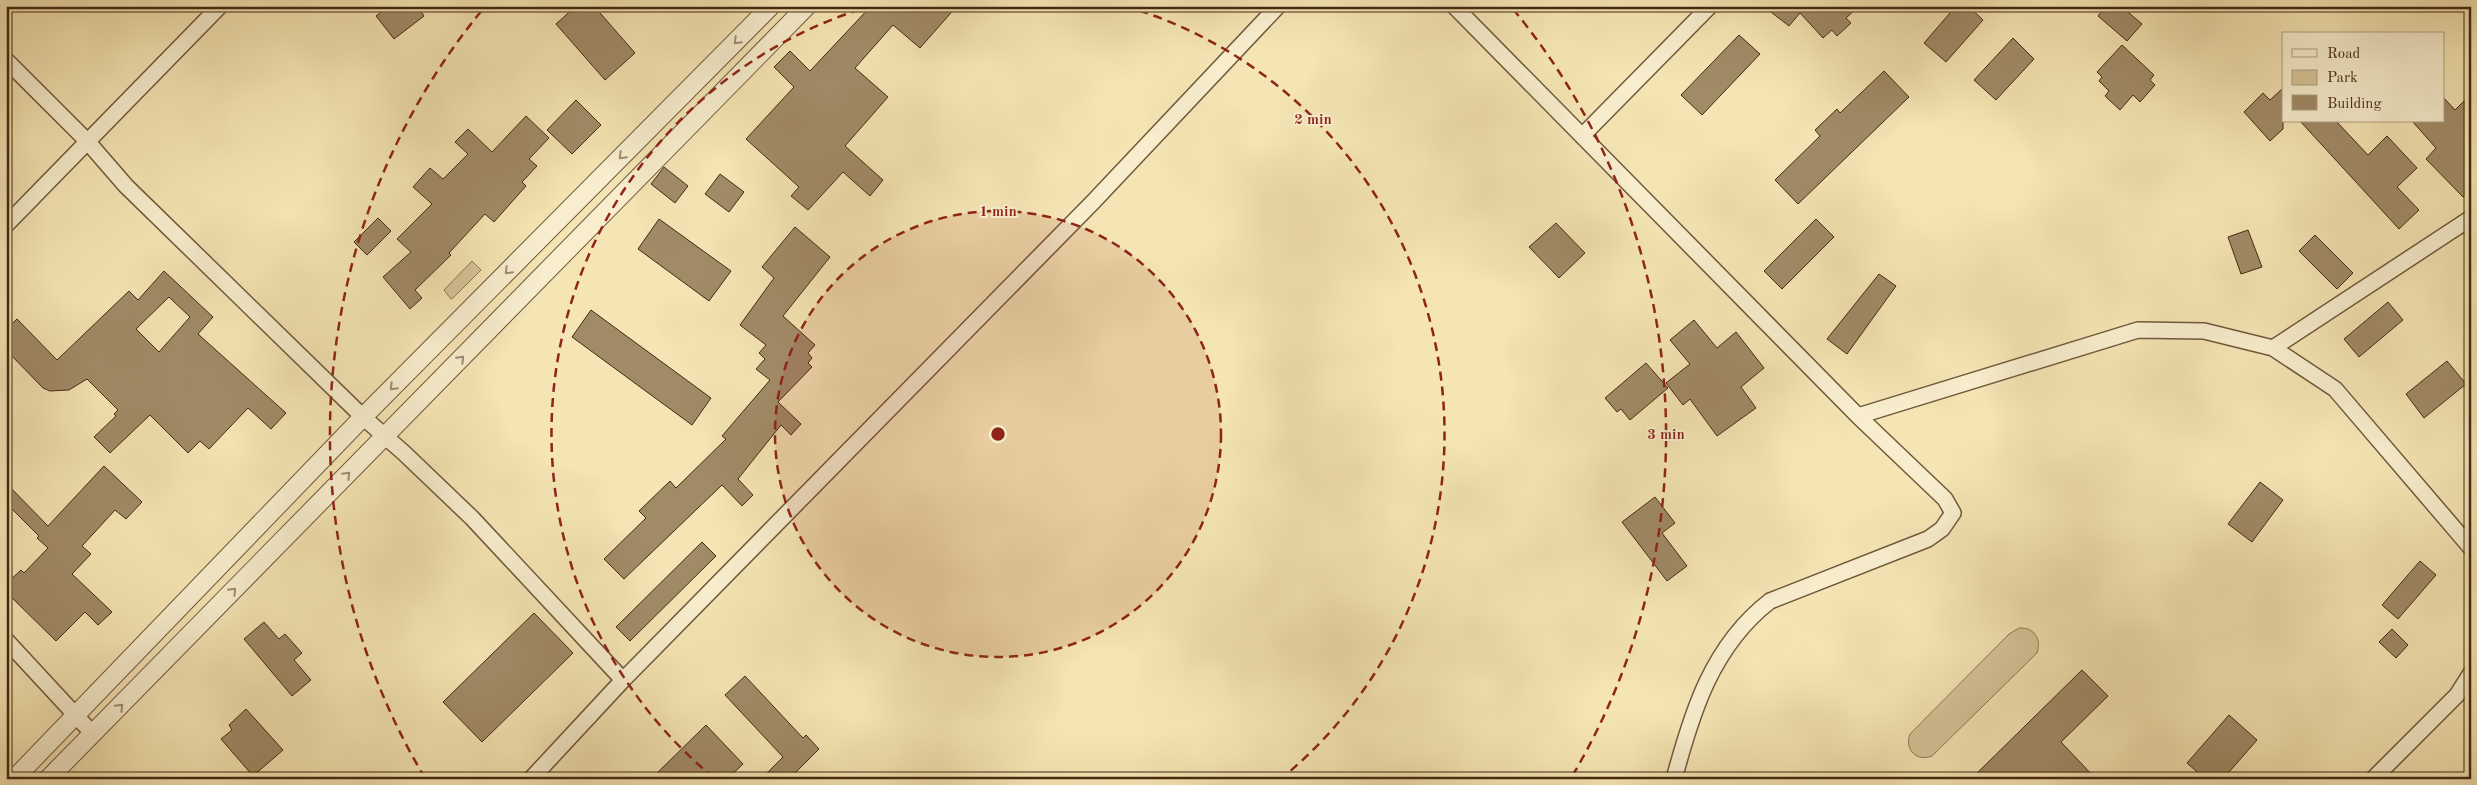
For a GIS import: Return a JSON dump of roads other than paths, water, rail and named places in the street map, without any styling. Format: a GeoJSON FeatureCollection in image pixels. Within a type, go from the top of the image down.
{"type":"FeatureCollection","features":[{"type":"Feature","properties":{"kind":"street"},"geometry":{"type":"LineString","coordinates":[[6,225],[220,6]]}},
{"type":"Feature","properties":{"kind":"street"},"geometry":{"type":"LineString","coordinates":[[14,779],[363,417],[771,6]]}},
{"type":"Feature","properties":{"kind":"street"},"geometry":{"type":"LineString","coordinates":[[48,779],[806,6]]}},
{"type":"Feature","properties":{"kind":"street"},"geometry":{"type":"LineString","coordinates":[[531,779],[623,680],[1093,202],[1278,6]]}},
{"type":"Feature","properties":{"kind":"street"},"geometry":{"type":"LineString","coordinates":[[1454,6],[1858,416],[1945,499],[1953,513],[1942,529],[1928,539],[1770,601],[1754,614],[1743,625],[1718,660],[1696,703],[1674,779]]}},
{"type":"Feature","properties":{"kind":"street"},"geometry":{"type":"LineString","coordinates":[[1582,136],[1710,6]]}},
{"type":"Feature","properties":{"kind":"street"},"geometry":{"type":"LineString","coordinates":[[6,60],[87,141],[126,186],[363,417],[472,518],[623,680]]}},
{"type":"Feature","properties":{"kind":"street"},"geometry":{"type":"LineString","coordinates":[[2273,348],[2471,218]]}},
{"type":"Feature","properties":{"kind":"street"},"geometry":{"type":"LineString","coordinates":[[1858,416],[2138,330],[2204,331],[2273,348],[2335,389],[2471,548]]}},
{"type":"Feature","properties":{"kind":"street"},"geometry":{"type":"LineString","coordinates":[[6,640],[93,734]]}},
{"type":"Feature","properties":{"kind":"street"},"geometry":{"type":"LineString","coordinates":[[2373,779],[2456,695],[2471,672]]}}]}
